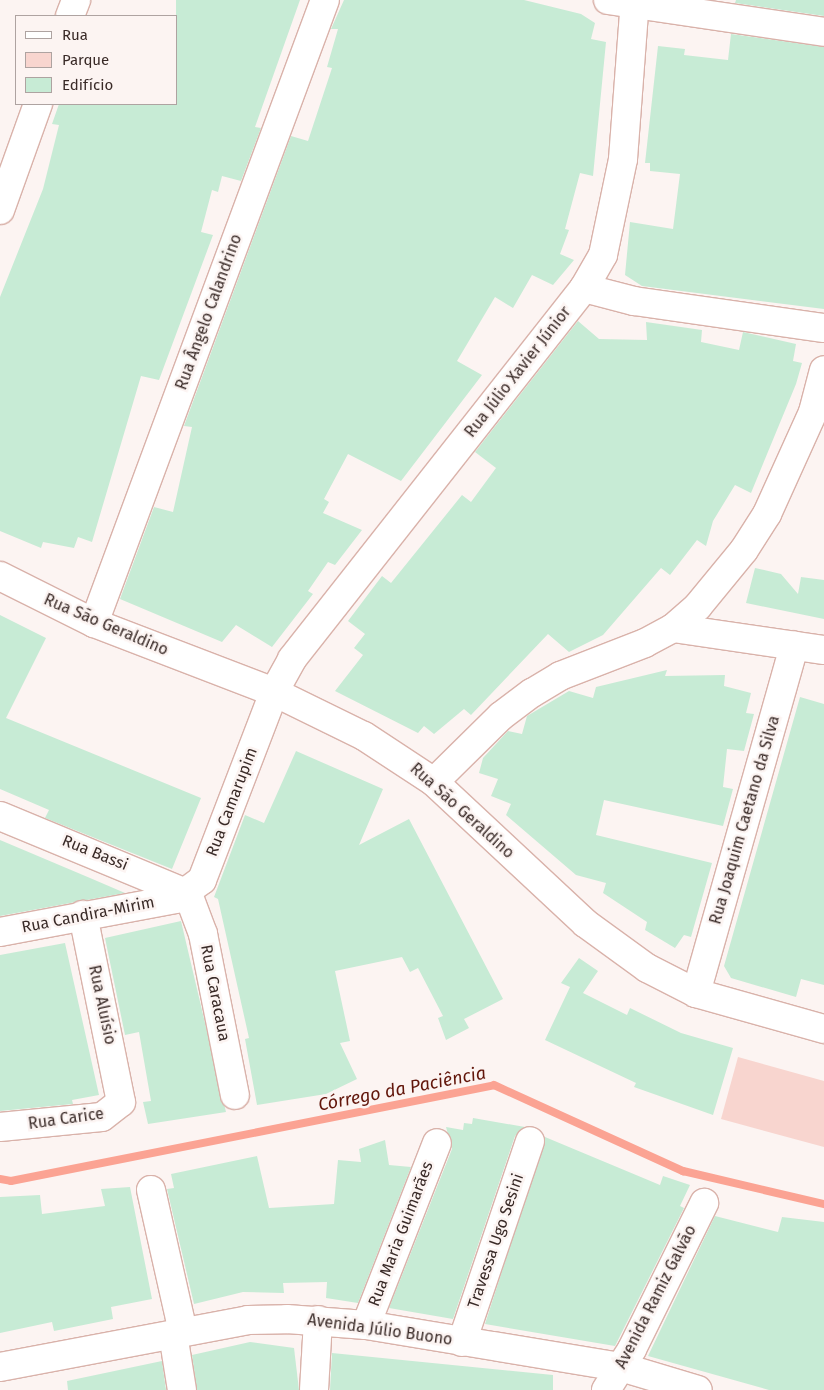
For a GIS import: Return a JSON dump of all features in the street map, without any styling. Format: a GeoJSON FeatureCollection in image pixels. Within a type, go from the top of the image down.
{"type":"FeatureCollection","features":[{"type":"Feature","properties":{"kind":"street"},"geometry":{"type":"LineString","coordinates":[[70,15],[76,0]]}},
{"type":"Feature","properties":{"kind":"street","name":"Rua Ângelo Calandrino"},"geometry":{"type":"LineString","coordinates":[[94,623],[325,0]]}},
{"type":"Feature","properties":{"kind":"street"},"geometry":{"type":"LineString","coordinates":[[608,0],[824,32]]}},
{"type":"Feature","properties":{"kind":"street","name":"Rua Júlio Xavier Júnior"},"geometry":{"type":"LineString","coordinates":[[274,692],[292,659],[584,288],[612,226],[623,159],[635,4]]}},
{"type":"Feature","properties":{"kind":"street"},"geometry":{"type":"LineString","coordinates":[[0,210],[38,105]]}},
{"type":"Feature","properties":{"kind":"street"},"geometry":{"type":"LineString","coordinates":[[584,288],[634,300],[824,328]]}},
{"type":"Feature","properties":{"kind":"street"},"geometry":{"type":"LineString","coordinates":[[434,782],[500,716],[532,693],[673,628],[729,568],[767,514],[813,412],[824,370]]}},
{"type":"Feature","properties":{"kind":"street","name":"Rua São Geraldino"},"geometry":{"type":"LineString","coordinates":[[0,576],[94,623],[274,692],[364,736],[434,782],[585,924],[646,968],[696,993],[824,1029]]}},
{"type":"Feature","properties":{"kind":"street"},"geometry":{"type":"LineString","coordinates":[[673,628],[824,650]]}},
{"type":"Feature","properties":{"kind":"street","name":"Rua Joaquim Caetano da Silva"},"geometry":{"type":"LineString","coordinates":[[696,993],[794,646]]}},
{"type":"Feature","properties":{"kind":"street","name":"Rua Camarupim"},"geometry":{"type":"LineString","coordinates":[[182,896],[202,880],[274,692]]}},
{"type":"Feature","properties":{"kind":"street","name":"Rua Bassi"},"geometry":{"type":"LineString","coordinates":[[0,816],[182,896]]}},
{"type":"Feature","properties":{"kind":"street","name":"Rua Candira-Mirim"},"geometry":{"type":"LineString","coordinates":[[0,932],[182,896]]}},
{"type":"Feature","properties":{"kind":"street","name":"Rua Caracaua"},"geometry":{"type":"LineString","coordinates":[[182,896],[203,934],[235,1095]]}},
{"type":"Feature","properties":{"kind":"street","name":"Rua Aluísio"},"geometry":{"type":"LineString","coordinates":[[83,915],[122,1095]]}},
{"type":"Feature","properties":{"kind":"street","name":"Rua Carice"},"geometry":{"type":"LineString","coordinates":[[0,1127],[102,1117],[116,1108],[122,1095]]}},
{"type":"Feature","properties":{"kind":"street","name":"Travessa Ugo Sesini"},"geometry":{"type":"LineString","coordinates":[[462,1342],[530,1141]]}},
{"type":"Feature","properties":{"kind":"street","name":"Rua Maria Guimarães"},"geometry":{"type":"LineString","coordinates":[[366,1326],[437,1143]]}},
{"type":"Feature","properties":{"kind":"street"},"geometry":{"type":"LineString","coordinates":[[151,1190],[178,1333],[182,1390]]}},
{"type":"Feature","properties":{"kind":"street","name":"Avenida Ramiz Galvão"},"geometry":{"type":"LineString","coordinates":[[606,1390],[621,1367],[704,1203]]}},
{"type":"Feature","properties":{"kind":"street","name":"Avenida Júlio Buono"},"geometry":{"type":"LineString","coordinates":[[0,1367],[248,1320],[318,1320],[621,1367],[671,1386],[698,1390]]}},
{"type":"Feature","properties":{"kind":"street"},"geometry":{"type":"LineString","coordinates":[[314,1390],[318,1320]]}},
{"type":"Feature","properties":{"kind":"green space"},"geometry":{"type":"Polygon","coordinates":[[[738,1057],[824,1081],[824,1147],[721,1119],[738,1057]]]}},
{"type":"Feature","properties":{"kind":"building"},"geometry":{"type":"Polygon","coordinates":[[[176,0],[300,0],[255,127],[261,128],[241,181],[222,176],[218,192],[212,190],[201,232],[213,235],[159,380],[141,376],[92,542],[78,537],[74,548],[43,542],[41,548],[0,531],[0,297],[43,189],[59,125],[52,124],[59,105],[178,105],[178,15],[176,15],[176,0]]]}},
{"type":"Feature","properties":{"kind":"building"},"geometry":{"type":"Polygon","coordinates":[[[344,0],[524,0],[581,14],[595,23],[591,39],[606,42],[593,176],[580,173],[565,229],[569,230],[560,254],[574,260],[553,285],[532,275],[513,308],[495,297],[457,361],[482,375],[401,481],[348,454],[324,499],[329,502],[323,513],[362,530],[335,565],[328,562],[308,591],[313,594],[272,647],[236,625],[222,642],[120,599],[154,507],[173,512],[192,427],[184,426],[291,136],[308,141],[332,68],[327,67],[338,29],[331,29],[344,0]]]}},
{"type":"Feature","properties":{"kind":"building"},"geometry":{"type":"Polygon","coordinates":[[[736,0],[824,0],[824,16],[735,3],[736,0]]]}},
{"type":"Feature","properties":{"kind":"building"},"geometry":{"type":"Polygon","coordinates":[[[731,34],[824,47],[824,309],[642,286],[625,275],[630,222],[673,229],[680,174],[650,171],[650,163],[645,163],[658,46],[685,49],[684,55],[728,60],[731,34]]]}},
{"type":"Feature","properties":{"kind":"building"},"geometry":{"type":"Polygon","coordinates":[[[578,321],[599,339],[647,340],[646,322],[702,330],[701,342],[739,350],[743,332],[796,344],[793,361],[802,363],[796,384],[751,493],[735,485],[713,521],[706,546],[697,540],[670,575],[661,568],[603,635],[569,652],[548,634],[471,715],[464,709],[434,734],[424,726],[418,733],[335,691],[363,655],[354,648],[365,634],[348,621],[382,576],[391,583],[462,495],[471,502],[496,468],[475,452],[578,321]]]}},
{"type":"Feature","properties":{"kind":"building"},"geometry":{"type":"Polygon","coordinates":[[[755,568],[781,574],[798,594],[801,577],[824,580],[824,619],[746,603],[755,568]]]}},
{"type":"Feature","properties":{"kind":"building"},"geometry":{"type":"Polygon","coordinates":[[[0,615],[46,638],[6,718],[201,798],[172,869],[45,818],[49,810],[0,789],[0,615]]]}},
{"type":"Feature","properties":{"kind":"building"},"geometry":{"type":"Polygon","coordinates":[[[667,670],[665,676],[725,675],[724,686],[751,693],[746,713],[754,714],[744,751],[727,749],[723,787],[733,789],[723,826],[604,800],[596,835],[712,863],[691,937],[684,935],[675,948],[645,930],[647,922],[603,893],[606,883],[576,875],[506,815],[511,804],[491,796],[498,779],[479,773],[483,758],[508,731],[522,734],[527,716],[569,691],[593,698],[596,687],[667,670]]]}},
{"type":"Feature","properties":{"kind":"building"},"geometry":{"type":"Polygon","coordinates":[[[800,697],[824,704],[824,985],[801,979],[796,997],[731,978],[724,966],[800,697]]]}},
{"type":"Feature","properties":{"kind":"building"},"geometry":{"type":"Polygon","coordinates":[[[296,751],[383,789],[359,845],[409,819],[503,999],[464,1019],[469,1028],[446,1040],[438,1018],[443,1016],[418,968],[410,972],[402,957],[335,971],[350,1041],[340,1043],[357,1079],[326,1094],[257,1105],[245,1039],[249,1038],[218,899],[214,897],[245,815],[264,823],[296,751]]]}},
{"type":"Feature","properties":{"kind":"building"},"geometry":{"type":"Polygon","coordinates":[[[0,840],[90,878],[125,893],[0,916],[0,840]]]}},
{"type":"Feature","properties":{"kind":"building"},"geometry":{"type":"Polygon","coordinates":[[[181,921],[226,1112],[148,1124],[143,1102],[151,1101],[139,1032],[125,1035],[105,938],[181,921]]]}},
{"type":"Feature","properties":{"kind":"building"},"geometry":{"type":"Polygon","coordinates":[[[65,943],[99,1095],[72,1100],[73,1104],[0,1111],[0,955],[65,943]]]}},
{"type":"Feature","properties":{"kind":"building"},"geometry":{"type":"Polygon","coordinates":[[[579,958],[598,971],[583,993],[627,1015],[630,1008],[681,1033],[733,1048],[713,1115],[634,1087],[636,1083],[545,1040],[570,987],[561,983],[579,958]]]}},
{"type":"Feature","properties":{"kind":"building"},"geometry":{"type":"Polygon","coordinates":[[[473,1118],[525,1127],[515,1136],[453,1319],[389,1308],[452,1149],[446,1127],[463,1130],[464,1123],[472,1124],[473,1118]]]}},
{"type":"Feature","properties":{"kind":"building"},"geometry":{"type":"Polygon","coordinates":[[[545,1137],[660,1185],[663,1176],[690,1185],[680,1206],[684,1208],[615,1346],[485,1324],[545,1137]]]}},
{"type":"Feature","properties":{"kind":"building"},"geometry":{"type":"Polygon","coordinates":[[[385,1140],[389,1165],[411,1167],[358,1303],[326,1298],[327,1282],[283,1283],[284,1293],[243,1292],[194,1304],[167,1189],[174,1188],[171,1174],[257,1156],[269,1208],[334,1204],[338,1160],[361,1162],[359,1149],[385,1140]]]}},
{"type":"Feature","properties":{"kind":"building"},"geometry":{"type":"Polygon","coordinates":[[[130,1187],[152,1299],[111,1307],[113,1319],[54,1331],[52,1322],[0,1333],[0,1197],[40,1195],[42,1214],[105,1206],[101,1189],[130,1187]]]}},
{"type":"Feature","properties":{"kind":"building"},"geometry":{"type":"Polygon","coordinates":[[[715,1216],[778,1232],[782,1217],[824,1222],[824,1390],[769,1390],[648,1356],[715,1216]]]}},
{"type":"Feature","properties":{"kind":"building"},"geometry":{"type":"Polygon","coordinates":[[[250,1342],[294,1348],[299,1390],[197,1390],[192,1355],[250,1342]]]}},
{"type":"Feature","properties":{"kind":"building"},"geometry":{"type":"Polygon","coordinates":[[[332,1353],[553,1375],[553,1390],[330,1390],[332,1353]]]}},
{"type":"Feature","properties":{"kind":"building"},"geometry":{"type":"Polygon","coordinates":[[[162,1361],[166,1390],[68,1390],[67,1381],[162,1361]]]}},
{"type":"Feature","properties":{"kind":"waterway","name":"Córrego da Paciência"},"geometry":{"type":"LineString","coordinates":[[0,1179],[11,1181],[494,1085],[683,1171],[824,1204]]}}]}
